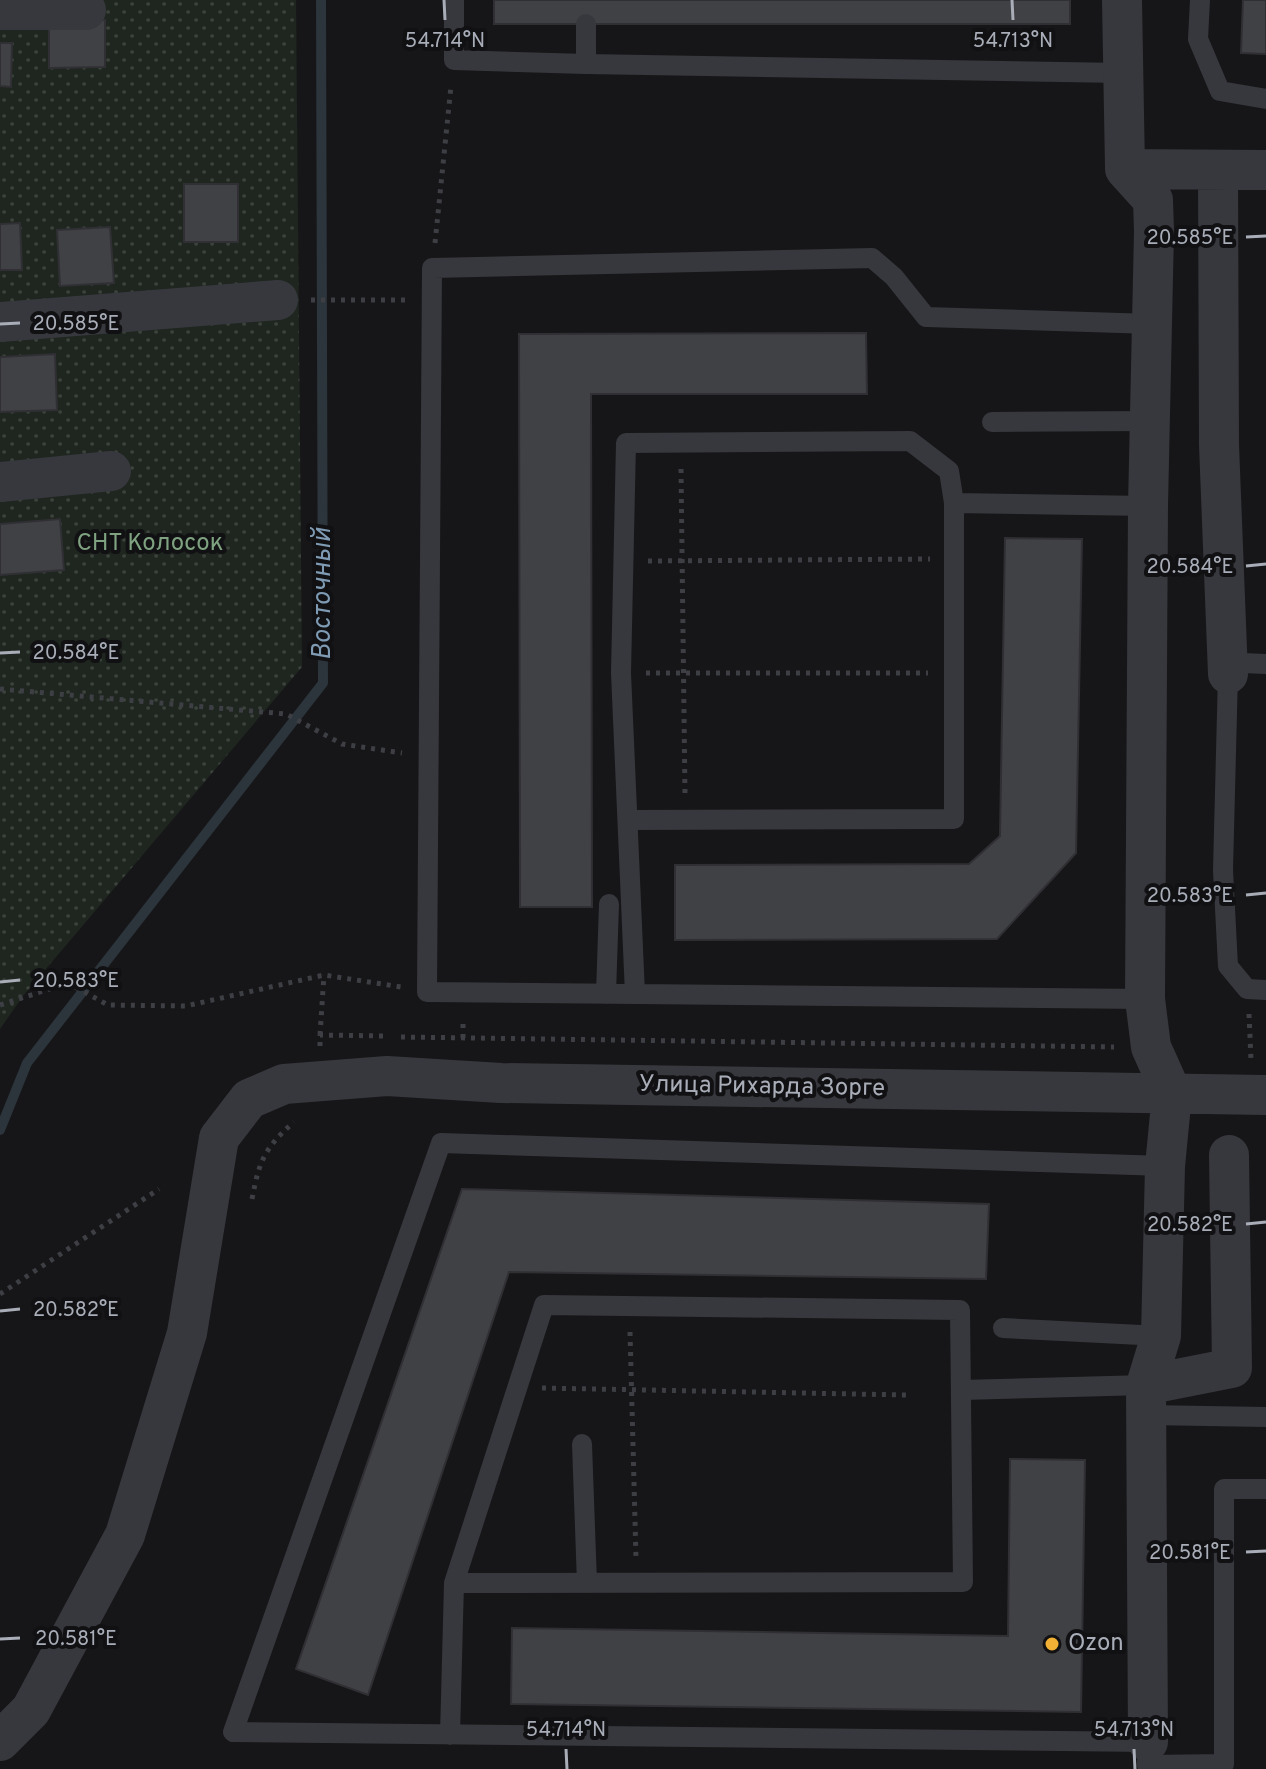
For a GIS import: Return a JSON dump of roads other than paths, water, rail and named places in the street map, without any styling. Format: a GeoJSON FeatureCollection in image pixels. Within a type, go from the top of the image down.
{"type":"FeatureCollection","features":[{"type":"Feature","properties":{"kind":"street"},"geometry":{"type":"LineString","coordinates":[[1122,0],[1125,169],[1153,200],[1145,999],[1151,1047],[1172,1094],[1165,1166],[1161,1336],[1146,1400],[1148,1742]]}},
{"type":"Feature","properties":{"kind":"street"},"geometry":{"type":"LineString","coordinates":[[0,10],[86,10]]}},
{"type":"Feature","properties":{"kind":"street"},"geometry":{"type":"LineString","coordinates":[[1125,169],[1266,170]]}},
{"type":"Feature","properties":{"kind":"street"},"geometry":{"type":"LineString","coordinates":[[1218,170],[1219,445],[1228,674]]}},
{"type":"Feature","properties":{"kind":"street"},"geometry":{"type":"LineString","coordinates":[[0,322],[292,300]]}},
{"type":"Feature","properties":{"kind":"street"},"geometry":{"type":"LineString","coordinates":[[0,482],[111,471]]}},
{"type":"Feature","properties":{"kind":"street","name":"Улица Рихарда Зорге"},"geometry":{"type":"LineString","coordinates":[[0,1741],[31,1710],[125,1535],[187,1333],[219,1138],[249,1099],[284,1084],[387,1076],[501,1083],[1172,1094]]}},
{"type":"Feature","properties":{"kind":"street"},"geometry":{"type":"LineString","coordinates":[[1172,1094],[1266,1095]]}},
{"type":"Feature","properties":{"kind":"street"},"geometry":{"type":"LineString","coordinates":[[1146,1400],[1232,1368],[1229,1155]]}},
{"type":"Feature","properties":{"kind":"lane"},"geometry":{"type":"LineString","coordinates":[[454,0],[454,60],[1122,73]]}},
{"type":"Feature","properties":{"kind":"lane"},"geometry":{"type":"LineString","coordinates":[[1200,0],[1198,39],[1220,91],[1266,99]]}},
{"type":"Feature","properties":{"kind":"lane"},"geometry":{"type":"LineString","coordinates":[[586,24],[586,64]]}},
{"type":"Feature","properties":{"kind":"lane"},"geometry":{"type":"LineString","coordinates":[[1145,999],[427,992],[432,268],[872,258],[894,277],[926,317],[1152,324]]}},
{"type":"Feature","properties":{"kind":"lane"},"geometry":{"type":"LineString","coordinates":[[992,422],[1150,421]]}},
{"type":"Feature","properties":{"kind":"lane"},"geometry":{"type":"LineString","coordinates":[[629,820],[954,819],[954,503],[949,471],[910,441],[626,443],[621,673],[635,994]]}},
{"type":"Feature","properties":{"kind":"lane"},"geometry":{"type":"LineString","coordinates":[[954,503],[1148,506]]}},
{"type":"Feature","properties":{"kind":"lane"},"geometry":{"type":"LineString","coordinates":[[1266,664],[1242,663],[1228,674],[1223,870],[1228,966],[1247,989],[1266,990]]}},
{"type":"Feature","properties":{"kind":"lane"},"geometry":{"type":"LineString","coordinates":[[606,994],[609,904]]}},
{"type":"Feature","properties":{"kind":"lane"},"geometry":{"type":"LineString","coordinates":[[1165,1166],[441,1143],[233,1732],[1148,1742],[1147,1765],[1224,1764],[1224,1489],[1266,1489]]}},
{"type":"Feature","properties":{"kind":"lane"},"geometry":{"type":"LineString","coordinates":[[450,1735],[454,1583],[544,1305],[960,1310],[963,1582],[454,1583]]}},
{"type":"Feature","properties":{"kind":"lane"},"geometry":{"type":"LineString","coordinates":[[1003,1328],[1161,1336]]}},
{"type":"Feature","properties":{"kind":"lane"},"geometry":{"type":"LineString","coordinates":[[961,1390],[1146,1400],[1266,1417]]}},
{"type":"Feature","properties":{"kind":"lane"},"geometry":{"type":"LineString","coordinates":[[582,1444],[587,1583]]}},
{"type":"Feature","properties":{"kind":"waterway","name":"Восточный"},"geometry":{"type":"LineString","coordinates":[[0,1130],[27,1063],[323,683],[321,0]]}},
{"type":"Feature","properties":{"kind":"place","name":"Ozon"},"geometry":{"type":"Point","coordinates":[1052,1644]}},
{"type":"Feature","properties":{"kind":"park label","name":"СНТ Колосок"},"geometry":{"type":"Point","coordinates":[150,544]}}]}
